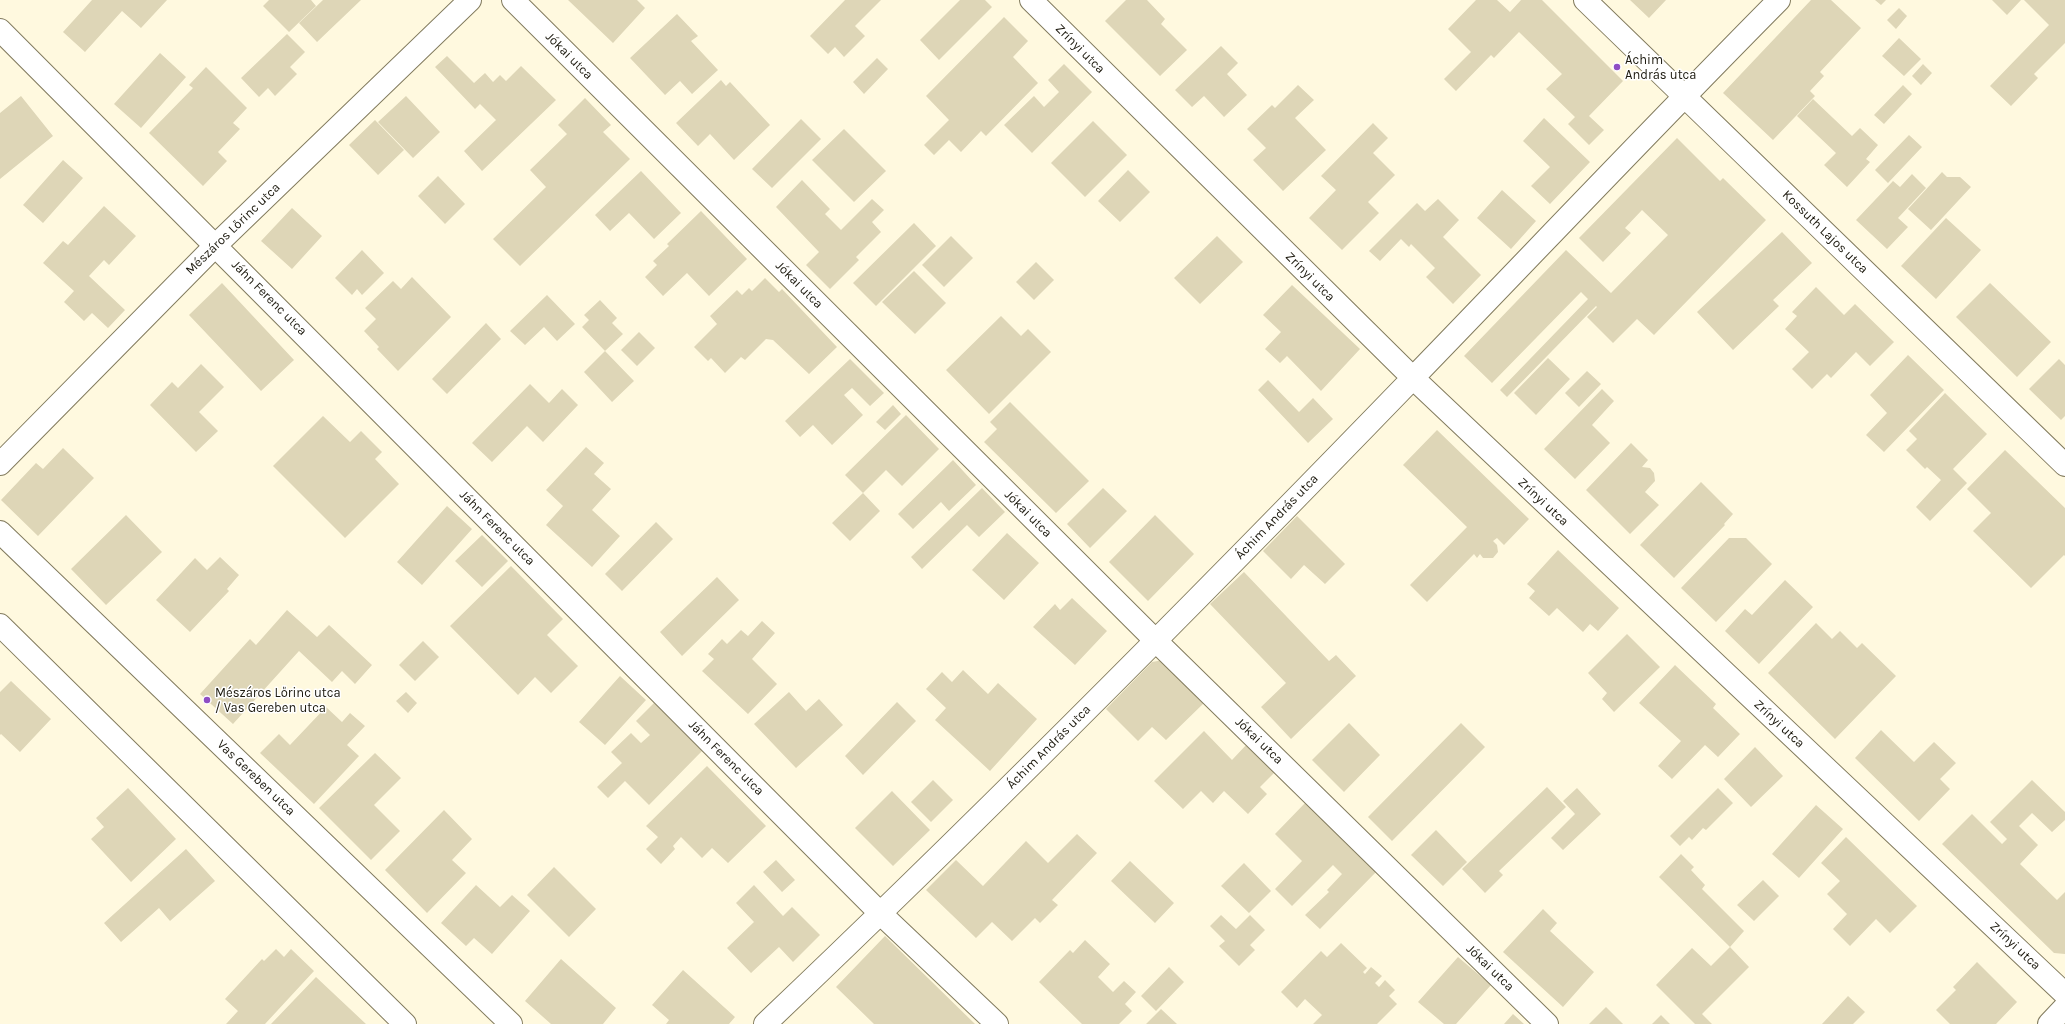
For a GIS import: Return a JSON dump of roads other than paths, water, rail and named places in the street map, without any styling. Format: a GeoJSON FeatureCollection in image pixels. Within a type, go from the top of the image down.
{"type":"FeatureCollection","features":[{"type":"Feature","properties":{"kind":"street","name":"Mészáros Lőrinc utca"},"geometry":{"type":"LineString","coordinates":[[0,464],[216,245],[470,0]]}},
{"type":"Feature","properties":{"kind":"street","name":"Jókai utca"},"geometry":{"type":"LineString","coordinates":[[513,0],[1156,641],[1547,1024]]}},
{"type":"Feature","properties":{"kind":"street","name":"Zrínyi utca"},"geometry":{"type":"LineString","coordinates":[[1031,0],[1413,378],[2065,994]]}},
{"type":"Feature","properties":{"kind":"street","name":"Kossuth Lajos utca"},"geometry":{"type":"LineString","coordinates":[[1585,0],[2065,464]]}},
{"type":"Feature","properties":{"kind":"street","name":"Áchim András utca"},"geometry":{"type":"LineString","coordinates":[[765,1024],[881,914],[1156,641],[1413,378],[1684,96],[1779,0]]}},
{"type":"Feature","properties":{"kind":"street","name":"Jáhn Ferenc utca"},"geometry":{"type":"LineString","coordinates":[[0,30],[216,245],[881,914],[997,1024]]}},
{"type":"Feature","properties":{"kind":"street","name":"Vas Gereben utca"},"geometry":{"type":"LineString","coordinates":[[0,532],[511,1024]]}},
{"type":"Feature","properties":{"kind":"street"},"geometry":{"type":"LineString","coordinates":[[0,625],[405,1024]]}},
{"type":"Feature","properties":{"kind":"street"},"geometry":{"type":"LineString","coordinates":[[2049,1024],[2065,1008]]}},
{"type":"Feature","properties":{"kind":"place","name":"Áchim András utca"},"geometry":{"type":"Point","coordinates":[1617,67]}},
{"type":"Feature","properties":{"kind":"place","name":"Mészáros Lőrinc utca / Vas Gereben utca"},"geometry":{"type":"Point","coordinates":[207,700]}}]}
